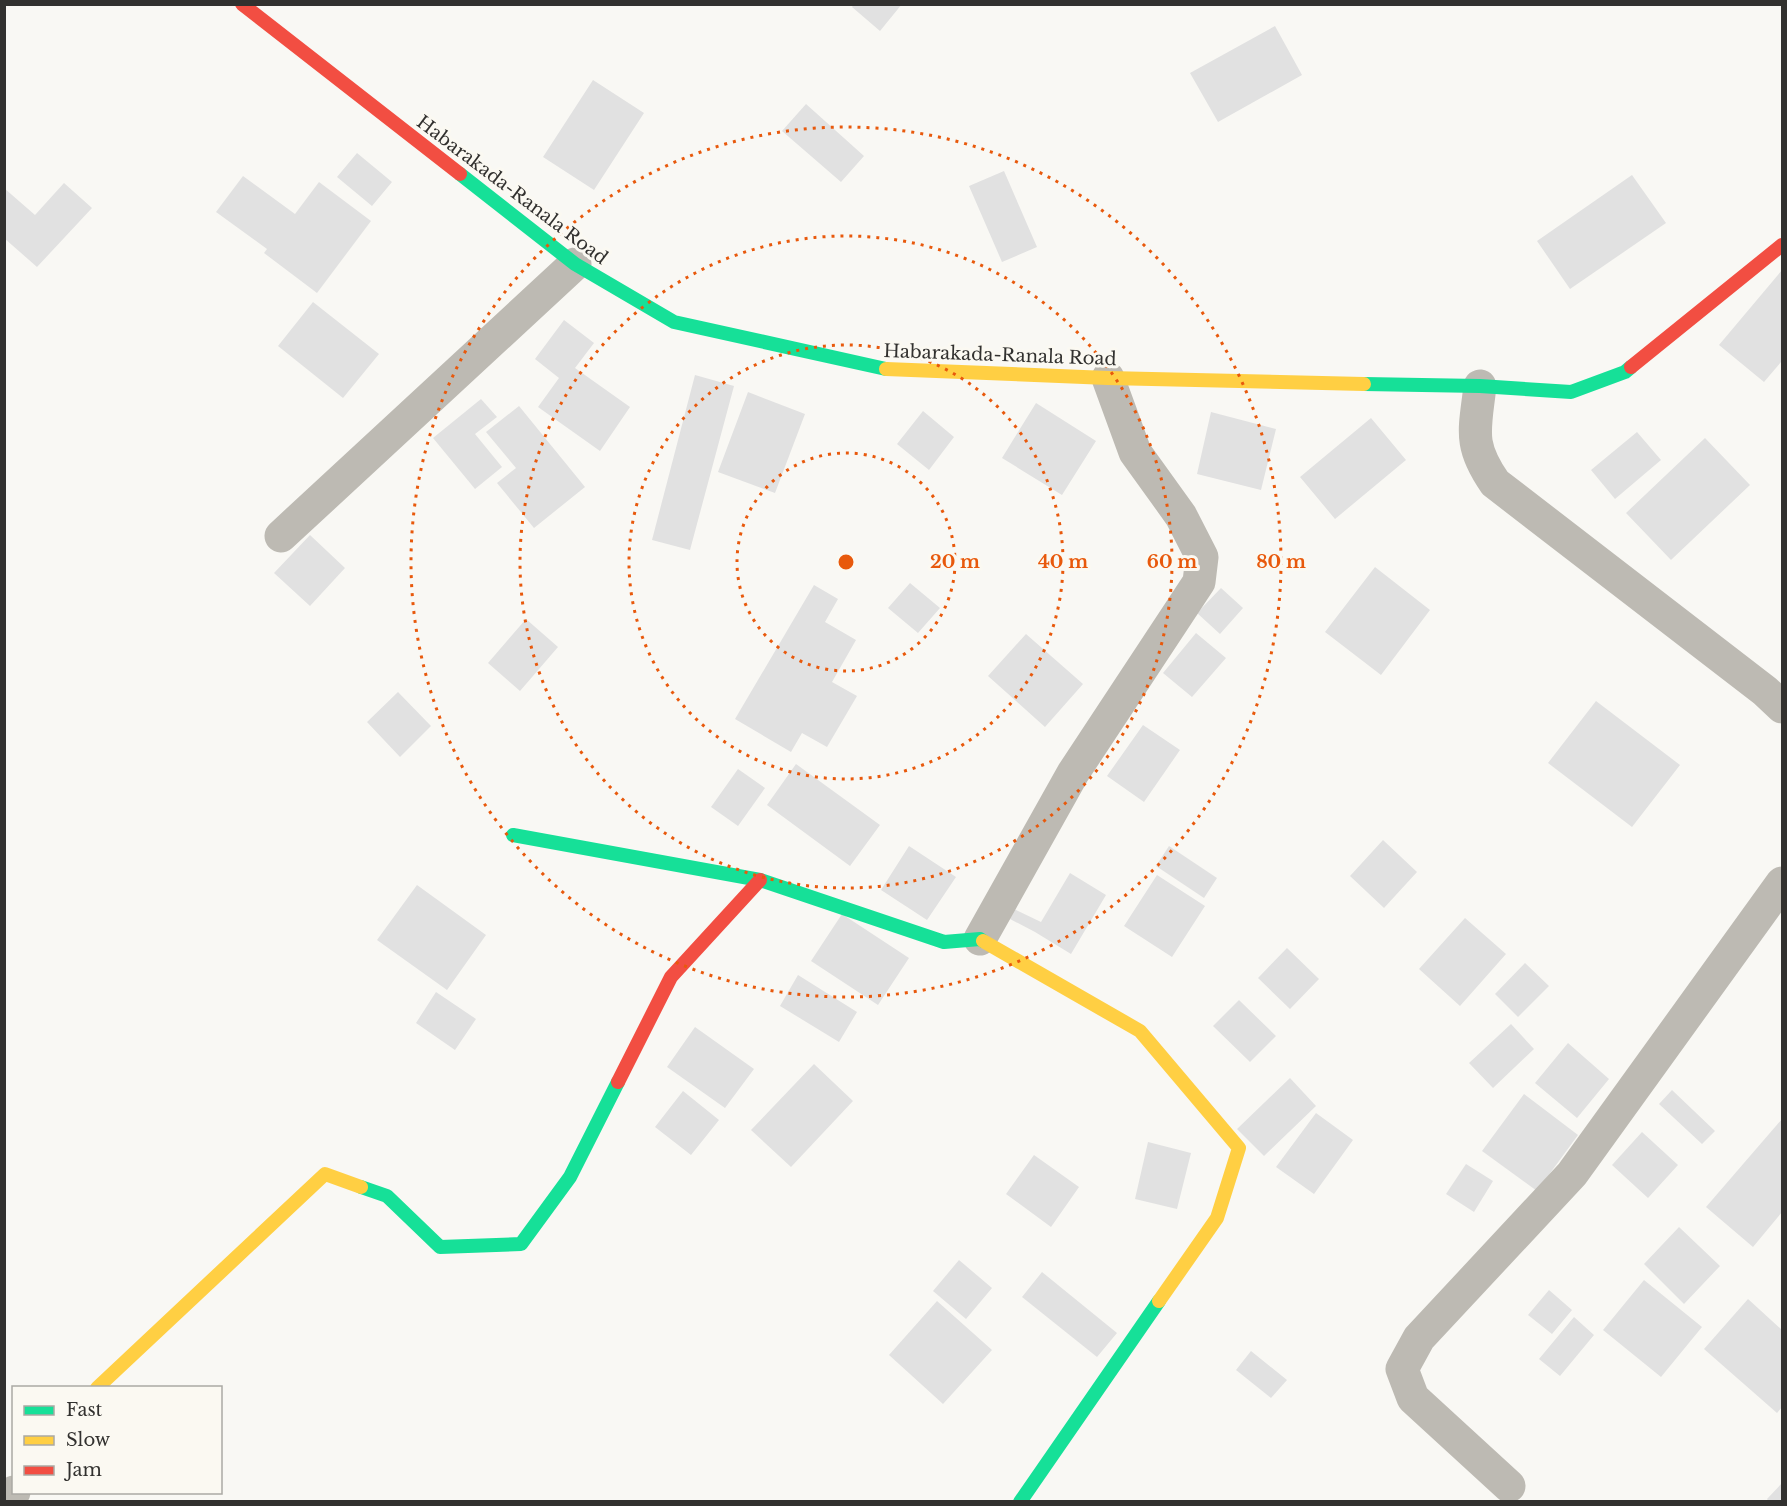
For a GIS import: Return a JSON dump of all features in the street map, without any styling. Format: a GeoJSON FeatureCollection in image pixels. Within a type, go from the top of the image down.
{"type":"FeatureCollection","features":[{"type":"Feature","properties":{"kind":"street","name":"Habarakada-Ranala Road"},"geometry":{"type":"LineString","coordinates":[[242,4],[575,264],[674,322],[881,369],[1108,378],[1480,386],[1571,392],[1626,372],[1782,245]]}},
{"type":"Feature","properties":{"kind":"street"},"geometry":{"type":"LineString","coordinates":[[281,536],[575,264]]}},
{"type":"Feature","properties":{"kind":"street"},"geometry":{"type":"LineString","coordinates":[[980,939],[1073,773],[1199,582],[1202,557],[1181,516],[1135,452],[1108,378]]}},
{"type":"Feature","properties":{"kind":"street"},"geometry":{"type":"LineString","coordinates":[[1480,386],[1474,438],[1482,464],[1495,483],[1766,691],[1782,707]]}},
{"type":"Feature","properties":{"kind":"street"},"geometry":{"type":"LineString","coordinates":[[513,835],[760,880],[944,942],[980,939],[1140,1031],[1239,1148],[1216,1218],[1020,1502]]}},
{"type":"Feature","properties":{"kind":"street"},"geometry":{"type":"LineString","coordinates":[[99,1386],[325,1174],[387,1196],[440,1247],[521,1244],[570,1177],[671,977],[760,880]]}},
{"type":"Feature","properties":{"kind":"street"},"geometry":{"type":"LineString","coordinates":[[1509,1486],[1413,1398],[1402,1369],[1419,1338],[1572,1174],[1782,883]]}},
{"type":"Feature","properties":{"kind":"building"},"geometry":{"type":"Polygon","coordinates":[[[854,4],[902,4],[880,31],[852,7],[854,4]]]}},
{"type":"Feature","properties":{"kind":"building"},"geometry":{"type":"Polygon","coordinates":[[[1275,26],[1302,75],[1218,122],[1190,73],[1275,26]]]}},
{"type":"Feature","properties":{"kind":"building"},"geometry":{"type":"Polygon","coordinates":[[[593,80],[644,113],[594,190],[543,157],[593,80]]]}},
{"type":"Feature","properties":{"kind":"building"},"geometry":{"type":"Polygon","coordinates":[[[806,104],[864,156],[841,182],[782,131],[806,104]]]}},
{"type":"Feature","properties":{"kind":"building"},"geometry":{"type":"Polygon","coordinates":[[[357,153],[392,182],[372,206],[337,177],[357,153]]]}},
{"type":"Feature","properties":{"kind":"building"},"geometry":{"type":"Polygon","coordinates":[[[1004,171],[1037,247],[1002,262],[969,186],[1004,171]]]}},
{"type":"Feature","properties":{"kind":"building"},"geometry":{"type":"Polygon","coordinates":[[[1632,175],[1666,223],[1570,289],[1537,241],[1632,175]]]}},
{"type":"Feature","properties":{"kind":"building"},"geometry":{"type":"Polygon","coordinates":[[[243,176],[295,214],[319,182],[371,221],[317,293],[264,253],[267,249],[216,212],[243,176]]]}},
{"type":"Feature","properties":{"kind":"building"},"geometry":{"type":"Polygon","coordinates":[[[64,183],[92,208],[37,267],[4,238],[4,188],[35,215],[64,183]]]}},
{"type":"Feature","properties":{"kind":"building"},"geometry":{"type":"Polygon","coordinates":[[[1782,270],[1782,363],[1764,382],[1719,345],[1782,270]]]}},
{"type":"Feature","properties":{"kind":"building"},"geometry":{"type":"Polygon","coordinates":[[[313,302],[379,354],[343,398],[278,346],[313,302]]]}},
{"type":"Feature","properties":{"kind":"building"},"geometry":{"type":"Polygon","coordinates":[[[564,320],[594,343],[575,368],[630,407],[600,451],[538,407],[559,378],[535,359],[564,320]]]}},
{"type":"Feature","properties":{"kind":"building"},"geometry":{"type":"Polygon","coordinates":[[[695,375],[734,386],[690,550],[652,540],[695,375]]]}},
{"type":"Feature","properties":{"kind":"building"},"geometry":{"type":"Polygon","coordinates":[[[748,392],[805,414],[775,493],[718,472],[748,392]]]}},
{"type":"Feature","properties":{"kind":"building"},"geometry":{"type":"Polygon","coordinates":[[[481,399],[497,417],[475,434],[502,467],[475,489],[433,438],[481,399]]]}},
{"type":"Feature","properties":{"kind":"building"},"geometry":{"type":"Polygon","coordinates":[[[1036,403],[1096,441],[1062,495],[1002,458],[1036,403]]]}},
{"type":"Feature","properties":{"kind":"building"},"geometry":{"type":"Polygon","coordinates":[[[519,406],[585,487],[534,528],[497,483],[516,468],[486,432],[519,406]]]}},
{"type":"Feature","properties":{"kind":"building"},"geometry":{"type":"Polygon","coordinates":[[[923,411],[954,437],[929,470],[897,444],[923,411]]]}},
{"type":"Feature","properties":{"kind":"building"},"geometry":{"type":"Polygon","coordinates":[[[1211,412],[1276,429],[1261,490],[1197,474],[1211,412]]]}},
{"type":"Feature","properties":{"kind":"building"},"geometry":{"type":"Polygon","coordinates":[[[1371,418],[1406,460],[1335,519],[1300,477],[1371,418]]]}},
{"type":"Feature","properties":{"kind":"building"},"geometry":{"type":"Polygon","coordinates":[[[1637,432],[1661,460],[1615,499],[1591,470],[1637,432]]]}},
{"type":"Feature","properties":{"kind":"building"},"geometry":{"type":"Polygon","coordinates":[[[1705,438],[1750,485],[1671,560],[1626,513],[1705,438]]]}},
{"type":"Feature","properties":{"kind":"building"},"geometry":{"type":"Polygon","coordinates":[[[310,535],[345,568],[310,606],[274,573],[310,535]]]}},
{"type":"Feature","properties":{"kind":"building"},"geometry":{"type":"Polygon","coordinates":[[[1375,567],[1430,610],[1381,675],[1325,632],[1375,567]]]}},
{"type":"Feature","properties":{"kind":"building"},"geometry":{"type":"Polygon","coordinates":[[[910,583],[940,608],[918,633],[888,608],[910,583]]]}},
{"type":"Feature","properties":{"kind":"building"},"geometry":{"type":"Polygon","coordinates":[[[814,585],[838,599],[825,622],[856,640],[832,682],[857,696],[827,747],[802,733],[791,752],[735,719],[814,585]]]}},
{"type":"Feature","properties":{"kind":"building"},"geometry":{"type":"Polygon","coordinates":[[[1221,588],[1243,608],[1220,634],[1197,613],[1221,588]]]}},
{"type":"Feature","properties":{"kind":"building"},"geometry":{"type":"Polygon","coordinates":[[[526,619],[558,647],[520,691],[488,663],[526,619]]]}},
{"type":"Feature","properties":{"kind":"building"},"geometry":{"type":"Polygon","coordinates":[[[1196,633],[1226,658],[1192,697],[1163,673],[1196,633]]]}},
{"type":"Feature","properties":{"kind":"building"},"geometry":{"type":"Polygon","coordinates":[[[1026,634],[1083,684],[1045,727],[988,676],[1026,634]]]}},
{"type":"Feature","properties":{"kind":"building"},"geometry":{"type":"Polygon","coordinates":[[[398,692],[431,726],[400,757],[367,722],[398,692]]]}},
{"type":"Feature","properties":{"kind":"building"},"geometry":{"type":"Polygon","coordinates":[[[1596,701],[1680,765],[1632,827],[1548,763],[1596,701]]]}},
{"type":"Feature","properties":{"kind":"building"},"geometry":{"type":"Polygon","coordinates":[[[1143,725],[1180,750],[1144,802],[1107,776],[1143,725]]]}},
{"type":"Feature","properties":{"kind":"building"},"geometry":{"type":"Polygon","coordinates":[[[796,764],[880,825],[850,866],[767,805],[796,764]]]}},
{"type":"Feature","properties":{"kind":"building"},"geometry":{"type":"Polygon","coordinates":[[[738,769],[765,788],[738,826],[711,807],[738,769]]]}},
{"type":"Feature","properties":{"kind":"building"},"geometry":{"type":"Polygon","coordinates":[[[1383,840],[1417,872],[1384,908],[1350,876],[1383,840]]]}},
{"type":"Feature","properties":{"kind":"building"},"geometry":{"type":"Polygon","coordinates":[[[909,846],[956,877],[927,920],[881,890],[909,846]]]}},
{"type":"Feature","properties":{"kind":"building"},"geometry":{"type":"Polygon","coordinates":[[[1169,846],[1217,878],[1204,898],[1156,866],[1169,846]]]}},
{"type":"Feature","properties":{"kind":"building"},"geometry":{"type":"Polygon","coordinates":[[[1070,873],[1106,895],[1071,954],[1010,919],[1014,909],[1041,922],[1070,873]]]}},
{"type":"Feature","properties":{"kind":"building"},"geometry":{"type":"Polygon","coordinates":[[[1157,875],[1205,906],[1172,957],[1124,926],[1157,875]]]}},
{"type":"Feature","properties":{"kind":"building"},"geometry":{"type":"Polygon","coordinates":[[[417,885],[486,935],[447,990],[377,940],[417,885]]]}},
{"type":"Feature","properties":{"kind":"building"},"geometry":{"type":"Polygon","coordinates":[[[842,914],[909,958],[878,1005],[811,961],[842,914]]]}},
{"type":"Feature","properties":{"kind":"building"},"geometry":{"type":"Polygon","coordinates":[[[1465,918],[1506,954],[1460,1006],[1419,969],[1465,918]]]}},
{"type":"Feature","properties":{"kind":"building"},"geometry":{"type":"Polygon","coordinates":[[[1287,948],[1319,979],[1290,1009],[1258,978],[1287,948]]]}},
{"type":"Feature","properties":{"kind":"building"},"geometry":{"type":"Polygon","coordinates":[[[1525,963],[1549,986],[1518,1017],[1495,994],[1525,963]]]}},
{"type":"Feature","properties":{"kind":"building"},"geometry":{"type":"Polygon","coordinates":[[[798,975],[857,1012],[839,1042],[780,1006],[798,975]]]}},
{"type":"Feature","properties":{"kind":"building"},"geometry":{"type":"Polygon","coordinates":[[[436,992],[476,1019],[455,1050],[416,1023],[436,992]]]}},
{"type":"Feature","properties":{"kind":"building"},"geometry":{"type":"Polygon","coordinates":[[[1239,1000],[1276,1036],[1250,1062],[1213,1026],[1239,1000]]]}},
{"type":"Feature","properties":{"kind":"building"},"geometry":{"type":"Polygon","coordinates":[[[1511,1024],[1534,1049],[1493,1088],[1469,1063],[1511,1024]]]}},
{"type":"Feature","properties":{"kind":"building"},"geometry":{"type":"Polygon","coordinates":[[[695,1027],[754,1069],[725,1108],[667,1067],[695,1027]]]}},
{"type":"Feature","properties":{"kind":"building"},"geometry":{"type":"Polygon","coordinates":[[[1568,1043],[1609,1079],[1577,1118],[1535,1083],[1568,1043]]]}},
{"type":"Feature","properties":{"kind":"building"},"geometry":{"type":"Polygon","coordinates":[[[814,1064],[853,1101],[791,1167],[751,1130],[814,1064]]]}},
{"type":"Feature","properties":{"kind":"building"},"geometry":{"type":"Polygon","coordinates":[[[1290,1078],[1316,1106],[1264,1156],[1237,1129],[1290,1078]]]}},
{"type":"Feature","properties":{"kind":"building"},"geometry":{"type":"Polygon","coordinates":[[[1672,1090],[1715,1131],[1702,1144],[1659,1104],[1672,1090]]]}},
{"type":"Feature","properties":{"kind":"building"},"geometry":{"type":"Polygon","coordinates":[[[683,1091],[719,1120],[691,1155],[655,1127],[683,1091]]]}},
{"type":"Feature","properties":{"kind":"building"},"geometry":{"type":"Polygon","coordinates":[[[1524,1094],[1578,1135],[1537,1191],[1482,1151],[1524,1094]]]}},
{"type":"Feature","properties":{"kind":"building"},"geometry":{"type":"Polygon","coordinates":[[[1316,1113],[1353,1140],[1314,1194],[1276,1167],[1316,1113]]]}},
{"type":"Feature","properties":{"kind":"building"},"geometry":{"type":"Polygon","coordinates":[[[1782,1119],[1782,1212],[1753,1247],[1706,1207],[1782,1119]]]}},
{"type":"Feature","properties":{"kind":"building"},"geometry":{"type":"Polygon","coordinates":[[[1642,1132],[1678,1165],[1648,1198],[1612,1165],[1642,1132]]]}},
{"type":"Feature","properties":{"kind":"building"},"geometry":{"type":"Polygon","coordinates":[[[1148,1142],[1191,1153],[1177,1209],[1135,1199],[1148,1142]]]}},
{"type":"Feature","properties":{"kind":"building"},"geometry":{"type":"Polygon","coordinates":[[[1034,1155],[1079,1187],[1051,1227],[1006,1194],[1034,1155]]]}},
{"type":"Feature","properties":{"kind":"building"},"geometry":{"type":"Polygon","coordinates":[[[1466,1164],[1493,1181],[1474,1212],[1446,1194],[1466,1164]]]}},
{"type":"Feature","properties":{"kind":"building"},"geometry":{"type":"Polygon","coordinates":[[[1679,1227],[1720,1266],[1684,1304],[1644,1264],[1679,1227]]]}},
{"type":"Feature","properties":{"kind":"building"},"geometry":{"type":"Polygon","coordinates":[[[959,1260],[992,1288],[966,1319],[933,1291],[959,1260]]]}},
{"type":"Feature","properties":{"kind":"building"},"geometry":{"type":"Polygon","coordinates":[[[1042,1272],[1117,1333],[1097,1357],[1022,1297],[1042,1272]]]}},
{"type":"Feature","properties":{"kind":"building"},"geometry":{"type":"Polygon","coordinates":[[[1644,1280],[1702,1327],[1661,1377],[1603,1330],[1644,1280]]]}},
{"type":"Feature","properties":{"kind":"building"},"geometry":{"type":"Polygon","coordinates":[[[1549,1290],[1572,1310],[1552,1334],[1528,1315],[1549,1290]]]}},
{"type":"Feature","properties":{"kind":"building"},"geometry":{"type":"Polygon","coordinates":[[[1748,1299],[1782,1330],[1782,1407],[1777,1413],[1704,1349],[1748,1299]]]}},
{"type":"Feature","properties":{"kind":"building"},"geometry":{"type":"Polygon","coordinates":[[[937,1301],[992,1350],[943,1404],[889,1355],[937,1301]]]}},
{"type":"Feature","properties":{"kind":"building"},"geometry":{"type":"Polygon","coordinates":[[[1574,1317],[1594,1335],[1560,1376],[1539,1359],[1574,1317]]]}},
{"type":"Feature","properties":{"kind":"building"},"geometry":{"type":"Polygon","coordinates":[[[1251,1351],[1287,1380],[1271,1398],[1236,1370],[1251,1351]]]}},
{"type":"Feature","properties":{"kind":"building"},"geometry":{"type":"Polygon","coordinates":[[[1782,1483],[1782,1502],[1769,1502],[1767,1499],[1782,1483]]]}},
{"type":"Feature","properties":{"kind":"traffic: fast"},"geometry":{"type":"LineString","coordinates":[[460,174],[575,264],[674,322],[886,369]]}},
{"type":"Feature","properties":{"kind":"traffic: fast"},"geometry":{"type":"LineString","coordinates":[[1364,384],[1480,386],[1571,392],[1625,372],[1631,367]]}},
{"type":"Feature","properties":{"kind":"traffic: fast"},"geometry":{"type":"LineString","coordinates":[[513,835],[760,880],[944,942],[980,939],[983,941]]}},
{"type":"Feature","properties":{"kind":"traffic: fast"},"geometry":{"type":"LineString","coordinates":[[361,1187],[387,1196],[440,1247],[521,1244],[570,1177],[618,1082]]}},
{"type":"Feature","properties":{"kind":"traffic: fast"},"geometry":{"type":"LineString","coordinates":[[1020,1502],[1159,1301]]}},
{"type":"Feature","properties":{"kind":"traffic: slow"},"geometry":{"type":"LineString","coordinates":[[886,369],[1108,378],[1364,384]]}},
{"type":"Feature","properties":{"kind":"traffic: slow"},"geometry":{"type":"LineString","coordinates":[[983,941],[1140,1031],[1239,1148],[1217,1218],[1159,1301]]}},
{"type":"Feature","properties":{"kind":"traffic: slow"},"geometry":{"type":"LineString","coordinates":[[99,1386],[325,1174],[361,1187]]}},
{"type":"Feature","properties":{"kind":"traffic: jam"},"geometry":{"type":"LineString","coordinates":[[242,4],[460,174]]}},
{"type":"Feature","properties":{"kind":"traffic: jam"},"geometry":{"type":"LineString","coordinates":[[1631,367],[1782,245]]}},
{"type":"Feature","properties":{"kind":"traffic: jam"},"geometry":{"type":"LineString","coordinates":[[618,1082],[671,977],[760,880]]}}]}
